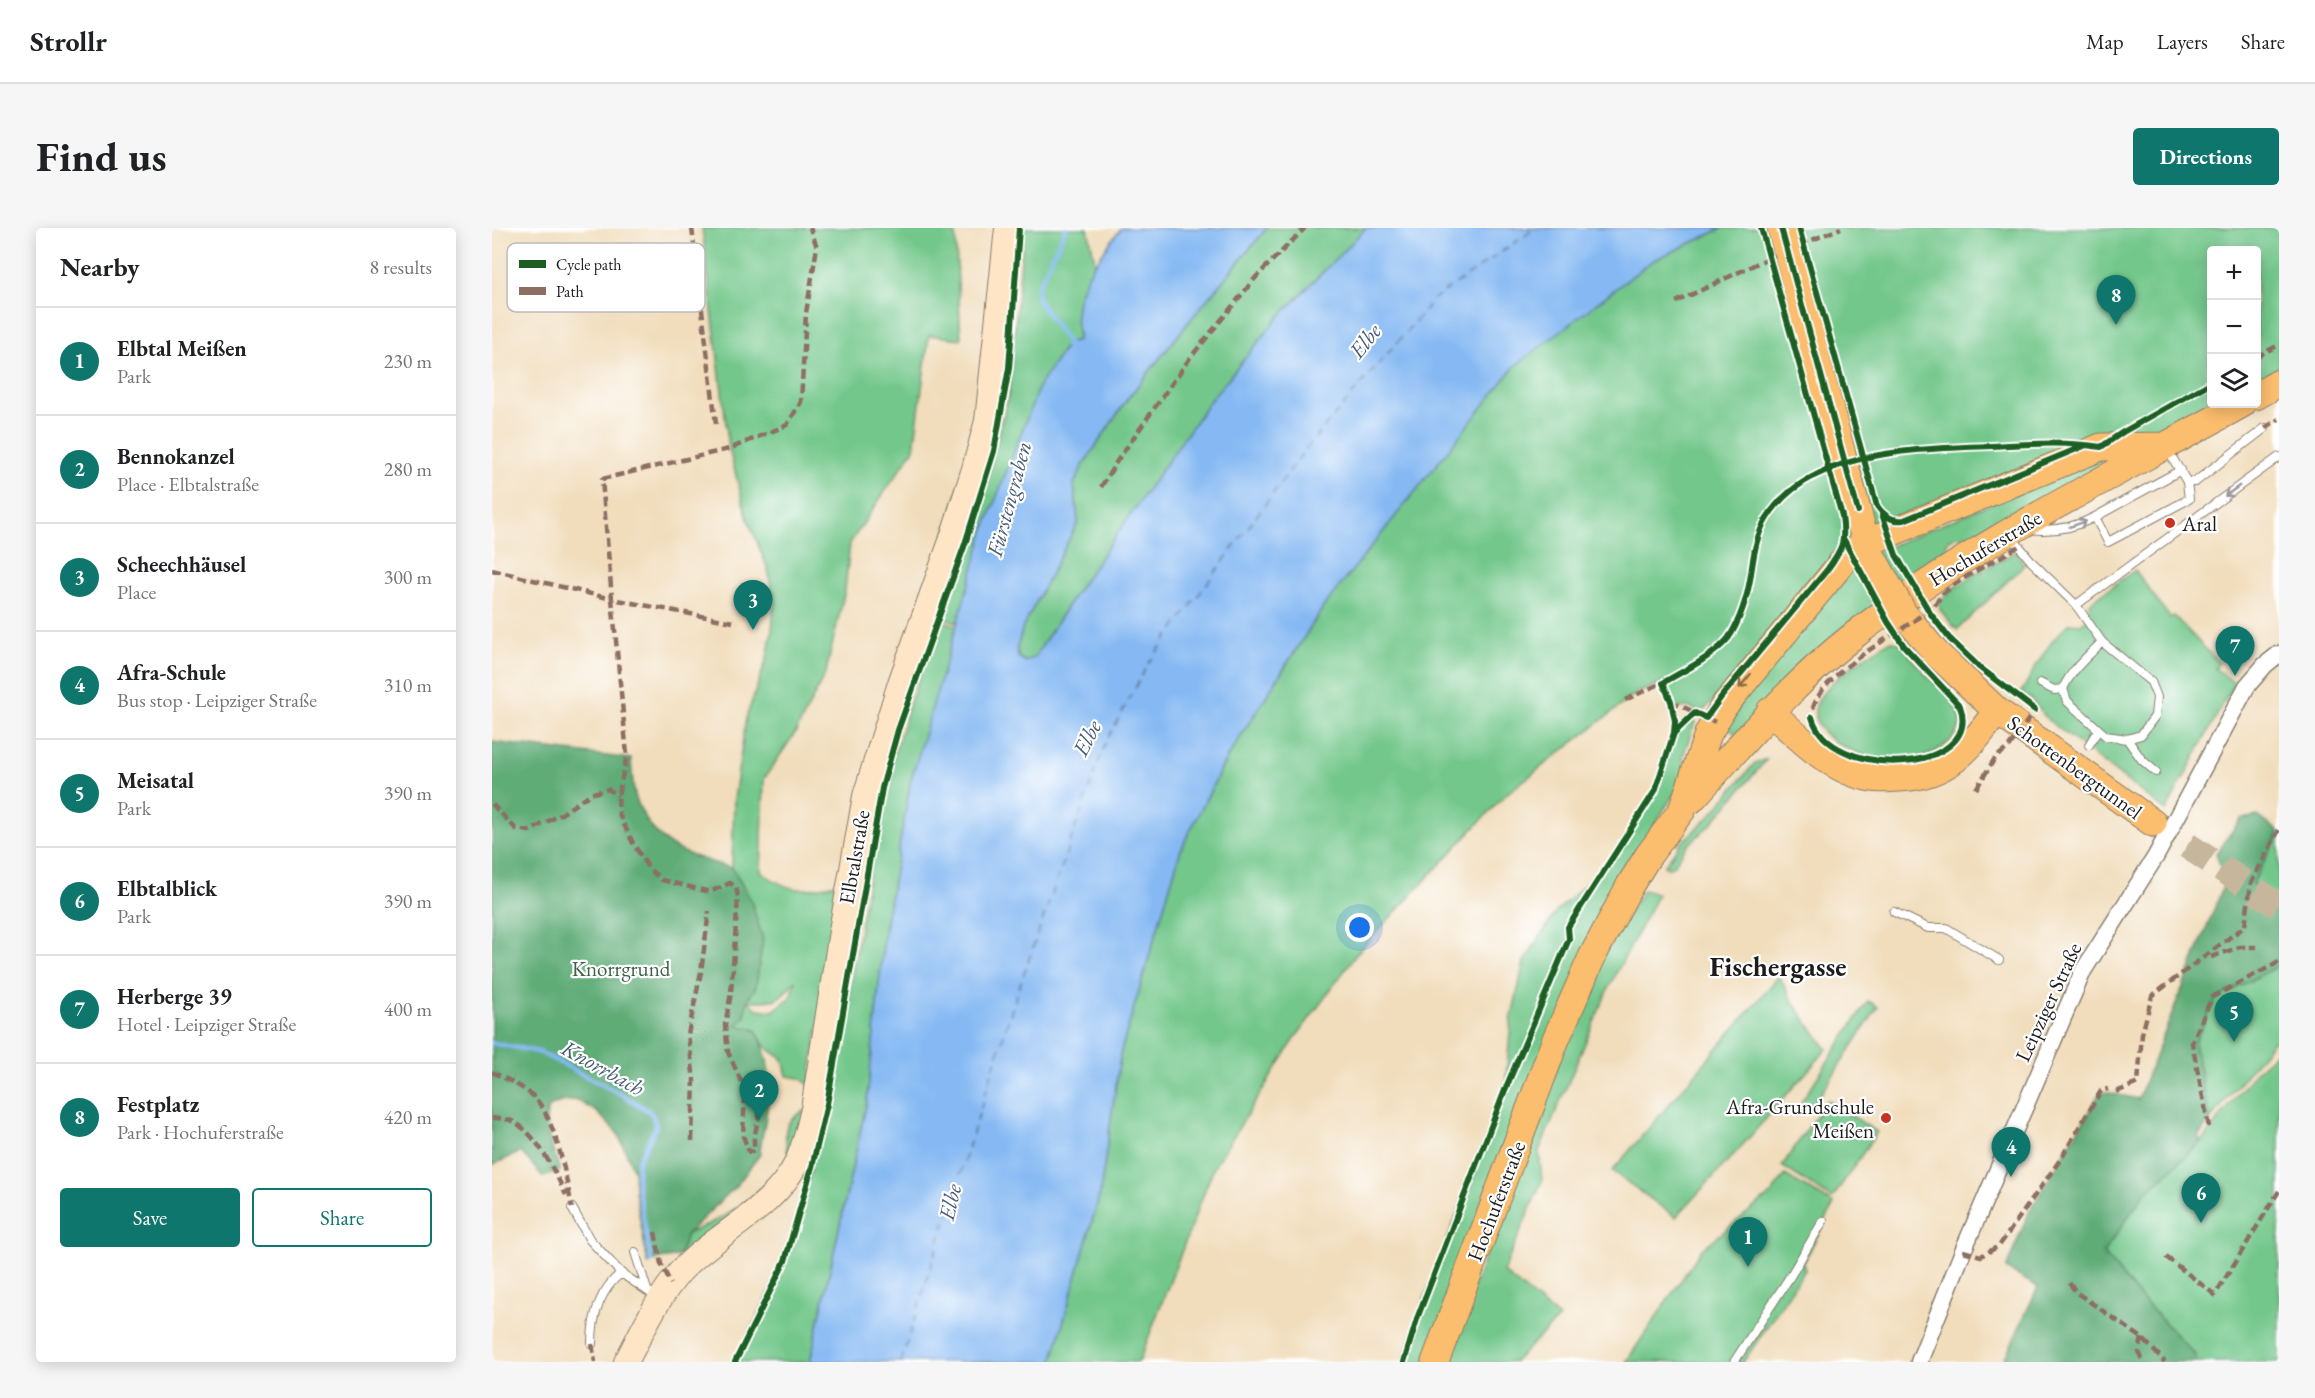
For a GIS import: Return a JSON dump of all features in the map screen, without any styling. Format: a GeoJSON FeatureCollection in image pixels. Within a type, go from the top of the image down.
{"type":"FeatureCollection","features":[{"type":"Feature","properties":{"kind":"main road","name":"Schottenbergtunnel"},"geometry":{"type":"LineString","coordinates":[[1780,228],[1870,553],[1904,614],[1935,652],[1996,711],[2153,823]]}},
{"type":"Feature","properties":{"kind":"main road","name":"Hochuferstraße"},"geometry":{"type":"LineString","coordinates":[[1435,1362],[1556,1039],[1592,957],[1630,885],[1682,810],[1770,711],[1852,637],[1927,582],[2013,530],[2235,408]]}},
{"type":"Feature","properties":{"kind":"main road"},"geometry":{"type":"LineString","coordinates":[[1682,810],[1708,734],[1724,706],[1850,553],[1870,553],[2101,447],[2165,446]]}},
{"type":"Feature","properties":{"kind":"main road"},"geometry":{"type":"LineString","coordinates":[[1770,711],[1793,733],[1830,760],[1848,771],[1874,779],[1908,777],[1936,771],[1972,743],[1996,711]]}},
{"type":"Feature","properties":{"kind":"street","name":"Elbtalstraße"},"geometry":{"type":"LineString","coordinates":[[626,1362],[654,1295],[671,1284],[690,1262],[749,1216],[784,1181],[797,1161],[808,1129],[865,796],[900,683],[951,541],[987,421],[1006,228]]}},
{"type":"Feature","properties":{"kind":"street","name":"Leipziger Straße"},"geometry":{"type":"LineString","coordinates":[[1919,1362],[1963,1251],[2083,971],[2156,856],[2247,686],[2265,665],[2279,654]]}},
{"type":"Feature","properties":{"kind":"lane"},"geometry":{"type":"LineString","coordinates":[[2187,482],[2195,482],[2265,428]]}},
{"type":"Feature","properties":{"kind":"lane"},"geometry":{"type":"LineString","coordinates":[[2095,517],[2108,542],[2189,499],[2187,482],[2165,446]]}},
{"type":"Feature","properties":{"kind":"lane"},"geometry":{"type":"LineString","coordinates":[[2076,605],[2279,457]]}},
{"type":"Feature","properties":{"kind":"lane"},"geometry":{"type":"LineString","coordinates":[[2013,530],[2048,531],[2079,526],[2181,470]]}},
{"type":"Feature","properties":{"kind":"lane"},"geometry":{"type":"LineString","coordinates":[[2013,530],[2032,562],[2076,605],[2102,642],[2151,682],[2157,697],[2155,716],[2141,735],[2127,739],[2106,736],[2067,701],[2063,689]]}},
{"type":"Feature","properties":{"kind":"lane"},"geometry":{"type":"LineString","coordinates":[[2040,683],[2054,690],[2063,689],[2079,665],[2102,642]]}},
{"type":"Feature","properties":{"kind":"lane"},"geometry":{"type":"LineString","coordinates":[[2090,745],[2098,730]]}},
{"type":"Feature","properties":{"kind":"lane"},"geometry":{"type":"LineString","coordinates":[[2127,739],[2142,760],[2156,772]]}},
{"type":"Feature","properties":{"kind":"lane"},"geometry":{"type":"LineString","coordinates":[[1894,912],[1928,928],[1946,928],[1999,960]]}},
{"type":"Feature","properties":{"kind":"lane"},"geometry":{"type":"LineString","coordinates":[[572,1208],[590,1240],[621,1273],[654,1295]]}},
{"type":"Feature","properties":{"kind":"lane"},"geometry":{"type":"LineString","coordinates":[[1734,1362],[1823,1221]]}},
{"type":"Feature","properties":{"kind":"lane"},"geometry":{"type":"LineString","coordinates":[[635,1252],[654,1295]]}},
{"type":"Feature","properties":{"kind":"lane"},"geometry":{"type":"LineString","coordinates":[[592,1344],[592,1323],[603,1294],[608,1284],[621,1273]]}},
{"type":"Feature","properties":{"kind":"green space"},"geometry":{"type":"Polygon","coordinates":[[[702,228],[955,228],[961,339],[929,335],[914,449],[850,543],[845,590],[826,672],[797,730],[764,779],[761,872],[791,888],[808,889],[841,883],[809,1085],[800,1078],[787,1076],[783,1059],[765,1047],[756,1030],[736,1026],[745,1017],[747,1001],[756,986],[751,900],[732,868],[734,799],[746,718],[767,658],[774,603],[768,569],[747,517],[729,449],[702,228]],[[796,980],[775,999],[748,1001],[757,1009],[773,1011],[790,998],[796,980]]]}},
{"type":"Feature","properties":{"kind":"green space"},"geometry":{"type":"Polygon","coordinates":[[[1024,228],[1088,228],[1095,262],[1080,293],[1076,317],[1078,340],[1068,343],[1040,384],[986,525],[959,623],[942,617],[989,475],[1009,392],[1024,228]]]}},
{"type":"Feature","properties":{"kind":"green space"},"geometry":{"type":"Polygon","coordinates":[[[1267,228],[1366,228],[1280,316],[1212,398],[1075,594],[1035,657],[1026,662],[1018,657],[1017,647],[1023,627],[1078,522],[1074,484],[1083,465],[1128,398],[1267,228]]]}},
{"type":"Feature","properties":{"kind":"green space"},"geometry":{"type":"Polygon","coordinates":[[[1723,228],[2279,228],[2279,367],[2261,378],[2261,246],[2207,246],[2207,408],[2184,420],[2157,430],[2105,436],[1897,517],[1702,712],[1687,707],[1674,709],[1663,683],[1637,693],[1505,795],[1358,952],[1296,1037],[1214,1167],[1139,1362],[1052,1362],[1100,1193],[1121,1051],[1181,849],[1227,758],[1324,606],[1515,365],[1652,261],[1723,228]]]}},
{"type":"Feature","properties":{"kind":"green space"},"geometry":{"type":"Polygon","coordinates":[[[1011,302],[999,423],[997,423],[975,506],[896,729],[877,801],[840,1009],[827,1101],[836,1066],[884,789],[908,708],[940,620],[958,626],[911,780],[885,927],[867,1101],[810,1362],[735,1362],[785,1261],[812,1168],[803,1163],[871,800],[1011,302]]]}},
{"type":"Feature","properties":{"kind":"green space"},"geometry":{"type":"Polygon","coordinates":[[[2113,452],[2126,454],[1966,543],[1962,537],[1956,536],[1947,542],[1946,557],[1735,734],[1723,722],[1844,574],[1881,550],[2113,452]]]}},
{"type":"Feature","properties":{"kind":"green space"},"geometry":{"type":"Polygon","coordinates":[[[2017,551],[2024,565],[1957,630],[1940,610],[1939,603],[1965,580],[2017,551]]]}},
{"type":"Feature","properties":{"kind":"green space"},"geometry":{"type":"Polygon","coordinates":[[[2135,570],[2170,618],[2174,616],[2219,663],[2215,668],[2234,683],[2166,811],[2048,720],[2031,699],[2021,693],[2042,655],[2062,630],[2070,623],[2081,624],[2090,616],[2089,605],[2092,601],[2135,570]]]}},
{"type":"Feature","properties":{"kind":"green space"},"geometry":{"type":"Polygon","coordinates":[[[1890,641],[1899,642],[1928,677],[1951,699],[1960,715],[1959,728],[1952,739],[1940,749],[1926,756],[1896,760],[1865,755],[1850,750],[1833,740],[1825,734],[1816,721],[1815,711],[1818,701],[1834,681],[1870,653],[1890,641]]]}},
{"type":"Feature","properties":{"kind":"green space"},"geometry":{"type":"Polygon","coordinates":[[[1692,720],[1695,722],[1683,756],[1685,777],[1620,878],[1425,1362],[1404,1362],[1418,1316],[1505,1090],[1511,1021],[1524,962],[1556,912],[1610,861],[1655,791],[1674,733],[1681,725],[1692,720]]]}},
{"type":"Feature","properties":{"kind":"green space","name":"Knorrgrund"},"geometry":{"type":"Polygon","coordinates":[[[492,742],[631,759],[635,796],[644,817],[653,829],[663,839],[687,853],[732,868],[751,900],[763,939],[756,986],[747,1001],[745,1017],[736,1025],[756,1030],[767,1060],[769,1089],[761,1153],[736,1186],[687,1234],[679,1256],[653,1260],[648,1264],[635,1191],[634,1171],[618,1134],[597,1112],[577,1100],[553,1105],[546,1117],[549,1136],[560,1171],[543,1177],[521,1152],[492,1165],[492,742]]]}},
{"type":"Feature","properties":{"kind":"green space"},"geometry":{"type":"Polygon","coordinates":[[[1767,759],[1711,824],[1685,848],[1674,865],[1667,868],[1664,866],[1680,844],[1708,818],[1755,763],[1767,759]]]}},
{"type":"Feature","properties":{"kind":"green space"},"geometry":{"type":"Polygon","coordinates":[[[2258,816],[2279,832],[2253,883],[2279,913],[2279,965],[2216,999],[2194,1043],[2210,1120],[2198,1137],[2201,1142],[2144,1194],[2103,1253],[2140,1297],[2196,1356],[2196,1362],[2003,1362],[2038,1287],[2006,1269],[2028,1214],[2101,1091],[2138,1099],[2225,882],[2216,853],[2241,819],[2258,816]]]}},
{"type":"Feature","properties":{"kind":"green space"},"geometry":{"type":"Polygon","coordinates":[[[2279,832],[2279,913],[2253,883],[2279,832]]]}},
{"type":"Feature","properties":{"kind":"green space"},"geometry":{"type":"Polygon","coordinates":[[[1643,890],[1658,894],[1609,987],[1539,1151],[1542,1181],[1503,1272],[1559,1318],[1514,1362],[1445,1362],[1593,970],[1643,890]]]}},
{"type":"Feature","properties":{"kind":"green space"},"geometry":{"type":"Polygon","coordinates":[[[2279,965],[2279,1040],[2273,1041],[2210,1120],[2194,1044],[2216,999],[2279,965]]]}},
{"type":"Feature","properties":{"kind":"green space"},"geometry":{"type":"Polygon","coordinates":[[[1779,976],[1794,1004],[1827,1049],[1676,1217],[1612,1171],[1779,976]]]}},
{"type":"Feature","properties":{"kind":"green space"},"geometry":{"type":"Polygon","coordinates":[[[1868,1001],[1878,1007],[1811,1109],[1801,1102],[1868,1001]]]}},
{"type":"Feature","properties":{"kind":"green space"},"geometry":{"type":"Polygon","coordinates":[[[2279,1051],[2279,1362],[2196,1362],[2196,1356],[2140,1297],[2103,1253],[2144,1194],[2201,1142],[2256,1071],[2279,1051]]]}},
{"type":"Feature","properties":{"kind":"green space"},"geometry":{"type":"Polygon","coordinates":[[[1827,1100],[1877,1132],[1832,1199],[1782,1166],[1827,1100]]]}},
{"type":"Feature","properties":{"kind":"green space"},"geometry":{"type":"Polygon","coordinates":[[[805,1110],[788,1155],[786,1128],[792,1119],[805,1110]]]}},
{"type":"Feature","properties":{"kind":"green space"},"geometry":{"type":"Polygon","coordinates":[[[1785,1175],[1834,1204],[1803,1264],[1805,1270],[1743,1362],[1626,1362],[1702,1249],[1772,1193],[1785,1175]]]}},
{"type":"Feature","properties":{"kind":"green space"},"geometry":{"type":"Polygon","coordinates":[[[771,1179],[729,1222],[679,1256],[687,1234],[732,1211],[771,1179]]]}},
{"type":"Feature","properties":{"kind":"water","name":"Elbe"},"geometry":{"type":"Polygon","coordinates":[[[1121,228],[1267,228],[1128,398],[1083,465],[1074,484],[1078,522],[1023,627],[1017,647],[1018,657],[1026,662],[1035,657],[1075,594],[1212,398],[1280,316],[1366,228],[1723,228],[1652,261],[1515,366],[1324,606],[1227,757],[1181,849],[1121,1051],[1100,1193],[1052,1362],[810,1362],[867,1101],[885,927],[911,780],[986,525],[1040,384],[1068,343],[1078,340],[1077,304],[1086,280],[1121,228]]]}},
{"type":"Feature","properties":{"kind":"waterway","name":"Fürstengraben"},"geometry":{"type":"LineString","coordinates":[[1066,228],[1037,289],[1038,300],[1068,343],[1067,347]]}},
{"type":"Feature","properties":{"kind":"waterway","name":"Knorrbach"},"geometry":{"type":"LineString","coordinates":[[492,1043],[539,1052],[621,1094],[649,1111],[653,1116],[656,1127],[638,1161],[637,1184],[651,1262]]}},
{"type":"Feature","properties":{"kind":"ferry route"},"geometry":{"type":"LineString","coordinates":[[901,1362],[1018,990],[1105,744],[1148,664],[1305,450],[1435,298],[1536,228]]}},
{"type":"Feature","properties":{"kind":"tunnel"},"geometry":{"type":"LineString","coordinates":[[2153,823],[2279,906]]}},
{"type":"Feature","properties":{"kind":"marked path"},"geometry":{"type":"LineString","coordinates":[[692,228],[694,243]]}},
{"type":"Feature","properties":{"kind":"marked path"},"geometry":{"type":"LineString","coordinates":[[733,622],[612,599],[602,479],[729,449],[787,425],[801,402],[806,313],[817,247],[810,228]]}},
{"type":"Feature","properties":{"kind":"marked path"},"geometry":{"type":"LineString","coordinates":[[1101,487],[1190,358],[1257,276],[1305,228]]}},
{"type":"Feature","properties":{"kind":"marked path"},"geometry":{"type":"LineString","coordinates":[[1800,245],[1841,228]]}},
{"type":"Feature","properties":{"kind":"marked path"},"geometry":{"type":"LineString","coordinates":[[1676,302],[1775,255]]}},
{"type":"Feature","properties":{"kind":"marked path"},"geometry":{"type":"LineString","coordinates":[[702,312],[716,424]]}},
{"type":"Feature","properties":{"kind":"marked path"},"geometry":{"type":"LineString","coordinates":[[2261,354],[2279,345]]}},
{"type":"Feature","properties":{"kind":"marked path"},"geometry":{"type":"LineString","coordinates":[[2265,428],[2279,419]]}},
{"type":"Feature","properties":{"kind":"marked path"},"geometry":{"type":"LineString","coordinates":[[1813,722],[1813,707],[1821,693],[1850,664],[1930,610],[1943,593],[1953,586],[2019,546]]}},
{"type":"Feature","properties":{"kind":"marked path"},"geometry":{"type":"LineString","coordinates":[[492,570],[612,599],[627,755],[618,796],[619,814],[649,869],[662,880],[710,892],[730,883],[736,887],[738,897],[731,993],[725,1025],[728,1052],[745,1090],[759,1091],[763,1096],[754,1139],[754,1151],[749,1152],[743,1136],[745,1090]]}},
{"type":"Feature","properties":{"kind":"marked path"},"geometry":{"type":"LineString","coordinates":[[1625,700],[1666,681]]}},
{"type":"Feature","properties":{"kind":"marked path"},"geometry":{"type":"LineString","coordinates":[[1671,701],[1715,722]]}},
{"type":"Feature","properties":{"kind":"marked path"},"geometry":{"type":"LineString","coordinates":[[1976,789],[1995,758],[2008,748],[2035,710],[2031,707]]}},
{"type":"Feature","properties":{"kind":"marked path"},"geometry":{"type":"LineString","coordinates":[[492,804],[516,829],[529,831],[560,815],[590,794],[608,789],[618,796]]}},
{"type":"Feature","properties":{"kind":"marked path"},"geometry":{"type":"LineString","coordinates":[[2116,1092],[2138,1083],[2142,1034],[2152,996],[2245,926],[2251,883],[2279,830]]}},
{"type":"Feature","properties":{"kind":"marked path"},"geometry":{"type":"LineString","coordinates":[[692,1141],[694,1080],[688,1034],[701,972],[709,911]]}},
{"type":"Feature","properties":{"kind":"marked path"},"geometry":{"type":"LineString","coordinates":[[2211,957],[2240,947],[2257,947]]}},
{"type":"Feature","properties":{"kind":"marked path"},"geometry":{"type":"LineString","coordinates":[[2209,1127],[2192,1043],[2212,997],[2279,962]]}},
{"type":"Feature","properties":{"kind":"marked path"},"geometry":{"type":"LineString","coordinates":[[492,1072],[532,1095],[548,1118],[559,1148],[572,1208]]}},
{"type":"Feature","properties":{"kind":"marked path"},"geometry":{"type":"LineString","coordinates":[[1963,1251],[1981,1256],[1999,1246],[2060,1160],[2101,1091],[2108,1089]]}},
{"type":"Feature","properties":{"kind":"marked path"},"geometry":{"type":"LineString","coordinates":[[492,1118],[506,1119],[525,1130],[542,1151],[566,1195]]}},
{"type":"Feature","properties":{"kind":"marked path"},"geometry":{"type":"LineString","coordinates":[[2166,1257],[2215,1295],[2279,1191]]}},
{"type":"Feature","properties":{"kind":"marked path"},"geometry":{"type":"LineString","coordinates":[[655,1232],[661,1264],[671,1284]]}},
{"type":"Feature","properties":{"kind":"marked path"},"geometry":{"type":"LineString","coordinates":[[2069,1283],[2077,1293],[2142,1338],[2165,1362]]}},
{"type":"Feature","properties":{"kind":"marked path"},"geometry":{"type":"LineString","coordinates":[[2142,1338],[2139,1352],[2143,1362]]}},
{"type":"Feature","properties":{"kind":"marked path"},"geometry":{"type":"LineString","coordinates":[[592,1344],[595,1362]]}},
{"type":"Feature","properties":{"kind":"cycle path"},"geometry":{"type":"LineString","coordinates":[[735,1362],[785,1261],[812,1167],[827,1104],[882,788],[898,730],[965,544],[994,451],[1009,368],[1019,228]]}},
{"type":"Feature","properties":{"kind":"cycle path"},"geometry":{"type":"LineString","coordinates":[[1674,733],[1695,713],[1706,718],[1827,570],[1842,545],[1842,516],[1761,228]]}},
{"type":"Feature","properties":{"kind":"cycle path"},"geometry":{"type":"LineString","coordinates":[[1781,228],[1858,511]]}},
{"type":"Feature","properties":{"kind":"cycle path"},"geometry":{"type":"LineString","coordinates":[[1799,228],[1877,506],[1885,515],[1892,519],[1904,520],[2084,446]]}},
{"type":"Feature","properties":{"kind":"cycle path"},"geometry":{"type":"LineString","coordinates":[[1404,1362],[1418,1316],[1505,1090],[1569,939],[1568,927],[1655,791],[1674,733],[1675,721],[1671,701],[1663,683],[1710,655],[1733,632],[1746,599],[1759,534],[1780,501],[1803,482],[1832,468],[1863,458],[1896,452],[2046,444],[2101,447],[2123,432],[2207,385]]}},
{"type":"Feature","properties":{"kind":"cycle path"},"geometry":{"type":"LineString","coordinates":[[1882,514],[1896,555],[1930,613],[1949,638],[1979,667],[2035,710]]}},
{"type":"Feature","properties":{"kind":"cycle path"},"geometry":{"type":"LineString","coordinates":[[1812,717],[1825,738],[1846,752],[1873,760],[1902,761],[1928,757],[1950,746],[1961,729],[1960,706],[1904,646],[1888,622],[1844,540]]}},
{"type":"Feature","properties":{"kind":"place","name":"Festplatz"},"geometry":{"type":"Point","coordinates":[2116,325]}},
{"type":"Feature","properties":{"kind":"place","name":"Aral"},"geometry":{"type":"Point","coordinates":[2170,523]}},
{"type":"Feature","properties":{"kind":"place","name":"Scheechhäusel"},"geometry":{"type":"Point","coordinates":[753,630]}},
{"type":"Feature","properties":{"kind":"place","name":"Herberge 39"},"geometry":{"type":"Point","coordinates":[2235,676]}},
{"type":"Feature","properties":{"kind":"place","name":"Meisatal"},"geometry":{"type":"Point","coordinates":[2234,1042]}},
{"type":"Feature","properties":{"kind":"place","name":"Afra-Grundschule Meißen"},"geometry":{"type":"Point","coordinates":[1886,1118]}},
{"type":"Feature","properties":{"kind":"place","name":"Bennokanzel"},"geometry":{"type":"Point","coordinates":[759,1120]}},
{"type":"Feature","properties":{"kind":"place","name":"Afra-Schule"},"geometry":{"type":"Point","coordinates":[2011,1177]}},
{"type":"Feature","properties":{"kind":"place","name":"Elbtalblick"},"geometry":{"type":"Point","coordinates":[2201,1223]}},
{"type":"Feature","properties":{"kind":"place","name":"Elbtal Meißen"},"geometry":{"type":"Point","coordinates":[1748,1267]}},
{"type":"Feature","properties":{"kind":"district","name":"Fischergasse"},"geometry":{"type":"Point","coordinates":[1778,966]}}]}
